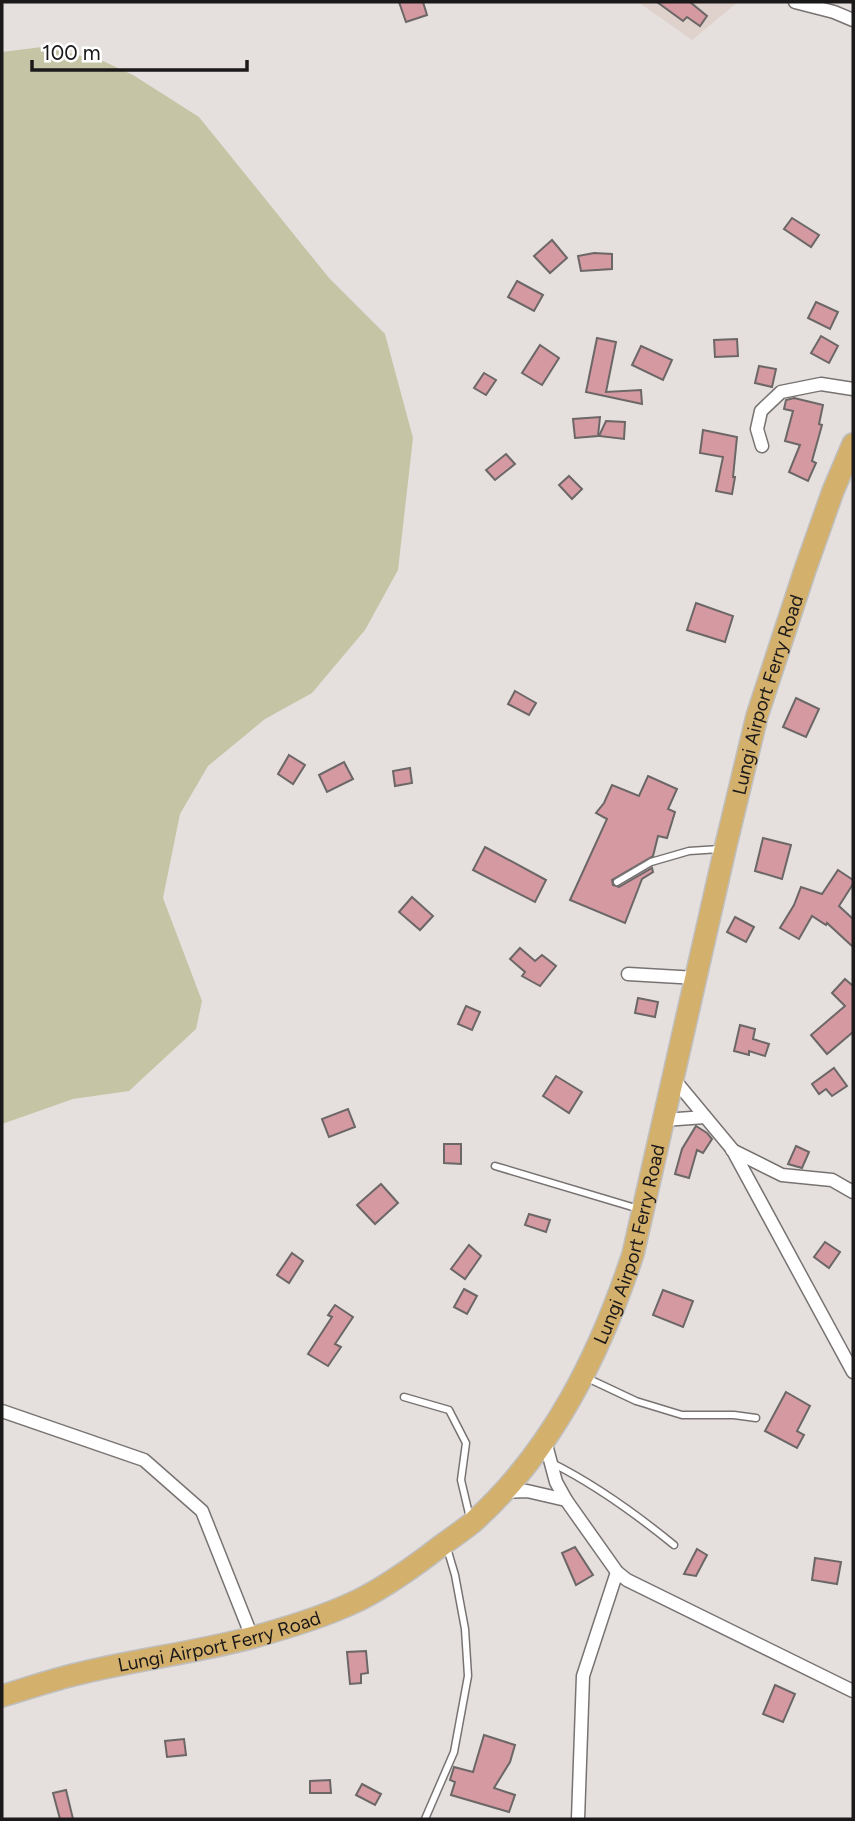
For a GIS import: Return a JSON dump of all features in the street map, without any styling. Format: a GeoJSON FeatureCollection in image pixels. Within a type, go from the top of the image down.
{"type":"FeatureCollection","features":[{"type":"Feature","properties":{"kind":"main road","name":"Lungi Airport Ferry Road"},"geometry":{"type":"LineString","coordinates":[[2,1696],[72,1675],[252,1637],[310,1620],[358,1601],[403,1575],[471,1523],[502,1492],[545,1441],[584,1377],[617,1305],[633,1254],[757,716],[805,570],[853,444]]}},
{"type":"Feature","properties":{"kind":"street"},"geometry":{"type":"LineString","coordinates":[[795,2],[853,20]]}},
{"type":"Feature","properties":{"kind":"street"},"geometry":{"type":"LineString","coordinates":[[762,446],[757,429],[761,411],[781,392],[821,384],[853,389]]}},
{"type":"Feature","properties":{"kind":"street"},"geometry":{"type":"LineString","coordinates":[[628,974],[697,978]]}},
{"type":"Feature","properties":{"kind":"street"},"geometry":{"type":"LineString","coordinates":[[673,1078],[732,1149],[853,1372]]}},
{"type":"Feature","properties":{"kind":"street"},"geometry":{"type":"LineString","coordinates":[[664,1120],[705,1117]]}},
{"type":"Feature","properties":{"kind":"street"},"geometry":{"type":"LineString","coordinates":[[732,1149],[782,1175],[832,1180],[853,1192]]}},
{"type":"Feature","properties":{"kind":"street"},"geometry":{"type":"LineString","coordinates":[[2,1411],[144,1460],[202,1511],[252,1637]]}},
{"type":"Feature","properties":{"kind":"street"},"geometry":{"type":"LineString","coordinates":[[545,1441],[556,1482],[617,1572],[650,1593],[853,1690]]}},
{"type":"Feature","properties":{"kind":"street"},"geometry":{"type":"LineString","coordinates":[[502,1492],[527,1492],[566,1500]]}},
{"type":"Feature","properties":{"kind":"street"},"geometry":{"type":"LineString","coordinates":[[578,1819],[583,1676],[617,1572]]}},
{"type":"Feature","properties":{"kind":"lane"},"geometry":{"type":"LineString","coordinates":[[617,883],[651,862],[689,851],[725,849]]}},
{"type":"Feature","properties":{"kind":"lane"},"geometry":{"type":"LineString","coordinates":[[495,1166],[644,1210]]}},
{"type":"Feature","properties":{"kind":"lane"},"geometry":{"type":"LineString","coordinates":[[584,1377],[636,1401],[682,1415],[733,1415],[756,1419]]}},
{"type":"Feature","properties":{"kind":"lane"},"geometry":{"type":"LineString","coordinates":[[404,1397],[449,1410],[466,1443],[461,1480],[471,1523]]}},
{"type":"Feature","properties":{"kind":"lane"},"geometry":{"type":"LineString","coordinates":[[551,1462],[581,1477],[642,1519],[674,1545]]}},
{"type":"Feature","properties":{"kind":"lane"},"geometry":{"type":"LineString","coordinates":[[425,1819],[454,1752],[468,1676],[456,1575],[445,1543]]}},
{"type":"Feature","properties":{"kind":"shaded area"},"geometry":{"type":"Polygon","coordinates":[[[638,2],[738,2],[692,40],[638,2]]]}},
{"type":"Feature","properties":{"kind":"green space"},"geometry":{"type":"Polygon","coordinates":[[[42,47],[103,61],[133,75],[199,117],[329,278],[385,334],[413,438],[398,570],[365,630],[312,693],[265,719],[208,766],[180,814],[163,898],[202,1001],[196,1029],[129,1091],[73,1099],[2,1124],[2,52],[42,47]]]}},
{"type":"Feature","properties":{"kind":"building"},"geometry":{"type":"Polygon","coordinates":[[[399,2],[423,2],[427,15],[406,22],[399,2]]]}},
{"type":"Feature","properties":{"kind":"building"},"geometry":{"type":"Polygon","coordinates":[[[657,2],[690,2],[707,16],[700,26],[687,17],[683,21],[657,2]]]}},
{"type":"Feature","properties":{"kind":"building"},"geometry":{"type":"Polygon","coordinates":[[[792,218],[819,235],[811,247],[784,229],[792,218]]]}},
{"type":"Feature","properties":{"kind":"building"},"geometry":{"type":"Polygon","coordinates":[[[552,240],[567,258],[550,273],[534,256],[552,240]]]}},
{"type":"Feature","properties":{"kind":"building"},"geometry":{"type":"Polygon","coordinates":[[[612,254],[612,269],[581,271],[578,256],[612,254]]]}},
{"type":"Feature","properties":{"kind":"building"},"geometry":{"type":"Polygon","coordinates":[[[517,281],[543,295],[534,311],[508,297],[517,281]]]}},
{"type":"Feature","properties":{"kind":"building"},"geometry":{"type":"Polygon","coordinates":[[[816,302],[838,312],[830,329],[808,318],[816,302]]]}},
{"type":"Feature","properties":{"kind":"building"},"geometry":{"type":"Polygon","coordinates":[[[821,336],[838,346],[829,363],[811,353],[821,336]]]}},
{"type":"Feature","properties":{"kind":"building"},"geometry":{"type":"Polygon","coordinates":[[[597,338],[616,342],[606,392],[641,390],[642,404],[586,392],[597,338]]]}},
{"type":"Feature","properties":{"kind":"building"},"geometry":{"type":"Polygon","coordinates":[[[737,339],[738,356],[715,357],[714,340],[737,339]]]}},
{"type":"Feature","properties":{"kind":"building"},"geometry":{"type":"Polygon","coordinates":[[[540,345],[559,358],[542,385],[522,373],[540,345]]]}},
{"type":"Feature","properties":{"kind":"building"},"geometry":{"type":"Polygon","coordinates":[[[641,346],[672,360],[663,380],[632,365],[641,346]]]}},
{"type":"Feature","properties":{"kind":"building"},"geometry":{"type":"Polygon","coordinates":[[[759,366],[776,369],[772,387],[755,383],[759,366]]]}},
{"type":"Feature","properties":{"kind":"building"},"geometry":{"type":"Polygon","coordinates":[[[484,373],[496,380],[486,395],[474,388],[484,373]]]}},
{"type":"Feature","properties":{"kind":"building"},"geometry":{"type":"Polygon","coordinates":[[[794,398],[823,405],[819,424],[822,425],[812,461],[816,463],[808,481],[789,472],[800,445],[785,441],[793,411],[784,409],[786,400],[794,398]]]}},
{"type":"Feature","properties":{"kind":"building"},"geometry":{"type":"Polygon","coordinates":[[[600,417],[598,436],[575,438],[573,419],[600,417]]]}},
{"type":"Feature","properties":{"kind":"building"},"geometry":{"type":"Polygon","coordinates":[[[606,421],[625,422],[624,439],[599,436],[606,421]]]}},
{"type":"Feature","properties":{"kind":"building"},"geometry":{"type":"Polygon","coordinates":[[[703,430],[737,437],[732,494],[716,491],[723,457],[700,453],[703,430]]]}},
{"type":"Feature","properties":{"kind":"building"},"geometry":{"type":"Polygon","coordinates":[[[506,454],[515,464],[495,480],[486,470],[506,454]]]}},
{"type":"Feature","properties":{"kind":"building"},"geometry":{"type":"Polygon","coordinates":[[[569,476],[582,489],[572,499],[559,485],[569,476]]]}},
{"type":"Feature","properties":{"kind":"building"},"geometry":{"type":"Polygon","coordinates":[[[696,603],[733,616],[725,642],[687,630],[696,603]]]}},
{"type":"Feature","properties":{"kind":"building"},"geometry":{"type":"Polygon","coordinates":[[[515,691],[536,703],[529,715],[508,704],[515,691]]]}},
{"type":"Feature","properties":{"kind":"building"},"geometry":{"type":"Polygon","coordinates":[[[796,698],[819,709],[806,737],[783,727],[796,698]]]}},
{"type":"Feature","properties":{"kind":"building"},"geometry":{"type":"Polygon","coordinates":[[[289,755],[305,765],[293,784],[278,774],[289,755]]]}},
{"type":"Feature","properties":{"kind":"building"},"geometry":{"type":"Polygon","coordinates":[[[344,762],[353,779],[327,792],[319,775],[344,762]]]}},
{"type":"Feature","properties":{"kind":"building"},"geometry":{"type":"Polygon","coordinates":[[[410,768],[412,783],[395,786],[393,771],[410,768]]]}},
{"type":"Feature","properties":{"kind":"building"},"geometry":{"type":"Polygon","coordinates":[[[648,776],[677,789],[668,809],[675,812],[667,838],[658,836],[653,856],[612,880],[613,885],[619,887],[652,868],[653,872],[642,879],[625,923],[570,900],[607,819],[596,813],[612,785],[639,796],[648,776]]]}},
{"type":"Feature","properties":{"kind":"building"},"geometry":{"type":"Polygon","coordinates":[[[763,838],[791,845],[782,879],[755,871],[763,838]]]}},
{"type":"Feature","properties":{"kind":"building"},"geometry":{"type":"Polygon","coordinates":[[[485,847],[546,880],[535,902],[473,870],[485,847]]]}},
{"type":"Feature","properties":{"kind":"building"},"geometry":{"type":"Polygon","coordinates":[[[838,870],[853,880],[839,906],[853,919],[853,947],[827,923],[826,925],[812,916],[799,939],[780,928],[801,887],[822,894],[838,870]]]}},
{"type":"Feature","properties":{"kind":"building"},"geometry":{"type":"Polygon","coordinates":[[[412,897],[433,916],[420,930],[399,912],[412,897]]]}},
{"type":"Feature","properties":{"kind":"building"},"geometry":{"type":"Polygon","coordinates":[[[735,917],[754,927],[746,942],[727,932],[735,917]]]}},
{"type":"Feature","properties":{"kind":"building"},"geometry":{"type":"Polygon","coordinates":[[[520,948],[535,961],[542,955],[556,966],[540,986],[522,976],[525,972],[510,959],[520,948]]]}},
{"type":"Feature","properties":{"kind":"building"},"geometry":{"type":"Polygon","coordinates":[[[845,979],[853,986],[853,1032],[827,1054],[811,1035],[845,1006],[832,993],[845,979]]]}},
{"type":"Feature","properties":{"kind":"building"},"geometry":{"type":"Polygon","coordinates":[[[638,998],[658,1002],[655,1017],[635,1013],[638,998]]]}},
{"type":"Feature","properties":{"kind":"building"},"geometry":{"type":"Polygon","coordinates":[[[466,1006],[480,1012],[472,1030],[458,1024],[466,1006]]]}},
{"type":"Feature","properties":{"kind":"building"},"geometry":{"type":"Polygon","coordinates":[[[740,1025],[755,1029],[753,1039],[769,1044],[765,1056],[749,1051],[749,1055],[734,1051],[740,1025]]]}},
{"type":"Feature","properties":{"kind":"building"},"geometry":{"type":"Polygon","coordinates":[[[834,1068],[847,1086],[832,1096],[826,1089],[819,1094],[812,1084],[834,1068]]]}},
{"type":"Feature","properties":{"kind":"building"},"geometry":{"type":"Polygon","coordinates":[[[556,1076],[582,1092],[569,1113],[543,1096],[556,1076]]]}},
{"type":"Feature","properties":{"kind":"building"},"geometry":{"type":"Polygon","coordinates":[[[348,1109],[355,1127],[329,1137],[322,1119],[348,1109]]]}},
{"type":"Feature","properties":{"kind":"building"},"geometry":{"type":"Polygon","coordinates":[[[696,1126],[712,1139],[703,1153],[697,1150],[689,1178],[675,1174],[682,1149],[696,1126]]]}},
{"type":"Feature","properties":{"kind":"building"},"geometry":{"type":"Polygon","coordinates":[[[444,1144],[461,1144],[461,1164],[444,1163],[444,1144]]]}},
{"type":"Feature","properties":{"kind":"building"},"geometry":{"type":"Polygon","coordinates":[[[796,1146],[809,1152],[802,1168],[788,1164],[796,1146]]]}},
{"type":"Feature","properties":{"kind":"building"},"geometry":{"type":"Polygon","coordinates":[[[381,1184],[398,1203],[375,1224],[357,1205],[381,1184]]]}},
{"type":"Feature","properties":{"kind":"building"},"geometry":{"type":"Polygon","coordinates":[[[529,1214],[550,1220],[546,1232],[525,1225],[529,1214]]]}},
{"type":"Feature","properties":{"kind":"building"},"geometry":{"type":"Polygon","coordinates":[[[825,1242],[840,1252],[829,1268],[814,1257],[825,1242]]]}},
{"type":"Feature","properties":{"kind":"building"},"geometry":{"type":"Polygon","coordinates":[[[469,1245],[481,1256],[465,1279],[451,1269],[469,1245]]]}},
{"type":"Feature","properties":{"kind":"building"},"geometry":{"type":"Polygon","coordinates":[[[292,1253],[303,1261],[289,1283],[277,1275],[292,1253]]]}},
{"type":"Feature","properties":{"kind":"building"},"geometry":{"type":"Polygon","coordinates":[[[464,1289],[477,1296],[467,1314],[454,1307],[464,1289]]]}},
{"type":"Feature","properties":{"kind":"building"},"geometry":{"type":"Polygon","coordinates":[[[663,1290],[693,1301],[683,1327],[653,1315],[663,1290]]]}},
{"type":"Feature","properties":{"kind":"building"},"geometry":{"type":"Polygon","coordinates":[[[335,1305],[353,1317],[335,1344],[341,1347],[328,1366],[308,1354],[332,1317],[328,1315],[335,1305]]]}},
{"type":"Feature","properties":{"kind":"building"},"geometry":{"type":"Polygon","coordinates":[[[786,1392],[810,1406],[797,1431],[804,1435],[797,1448],[765,1431],[786,1392]]]}},
{"type":"Feature","properties":{"kind":"building"},"geometry":{"type":"Polygon","coordinates":[[[575,1547],[593,1575],[576,1585],[562,1553],[575,1547]]]}},
{"type":"Feature","properties":{"kind":"building"},"geometry":{"type":"Polygon","coordinates":[[[697,1549],[707,1555],[696,1576],[684,1574],[697,1549]]]}},
{"type":"Feature","properties":{"kind":"building"},"geometry":{"type":"Polygon","coordinates":[[[815,1558],[841,1562],[837,1584],[812,1580],[815,1558]]]}},
{"type":"Feature","properties":{"kind":"building"},"geometry":{"type":"Polygon","coordinates":[[[366,1651],[368,1673],[361,1674],[361,1683],[350,1684],[347,1652],[366,1651]]]}},
{"type":"Feature","properties":{"kind":"building"},"geometry":{"type":"Polygon","coordinates":[[[775,1685],[795,1694],[783,1722],[763,1714],[775,1685]]]}},
{"type":"Feature","properties":{"kind":"building"},"geometry":{"type":"Polygon","coordinates":[[[484,1735],[515,1745],[510,1762],[494,1788],[515,1795],[509,1812],[451,1795],[455,1782],[450,1780],[454,1767],[473,1772],[484,1735]]]}},
{"type":"Feature","properties":{"kind":"building"},"geometry":{"type":"Polygon","coordinates":[[[184,1739],[186,1755],[167,1757],[165,1741],[184,1739]]]}},
{"type":"Feature","properties":{"kind":"building"},"geometry":{"type":"Polygon","coordinates":[[[330,1780],[331,1793],[310,1793],[310,1781],[330,1780]]]}},
{"type":"Feature","properties":{"kind":"building"},"geometry":{"type":"Polygon","coordinates":[[[362,1784],[381,1794],[375,1805],[356,1795],[362,1784]]]}},
{"type":"Feature","properties":{"kind":"building"},"geometry":{"type":"Polygon","coordinates":[[[66,1790],[73,1819],[60,1819],[53,1793],[66,1790]]]}}]}
